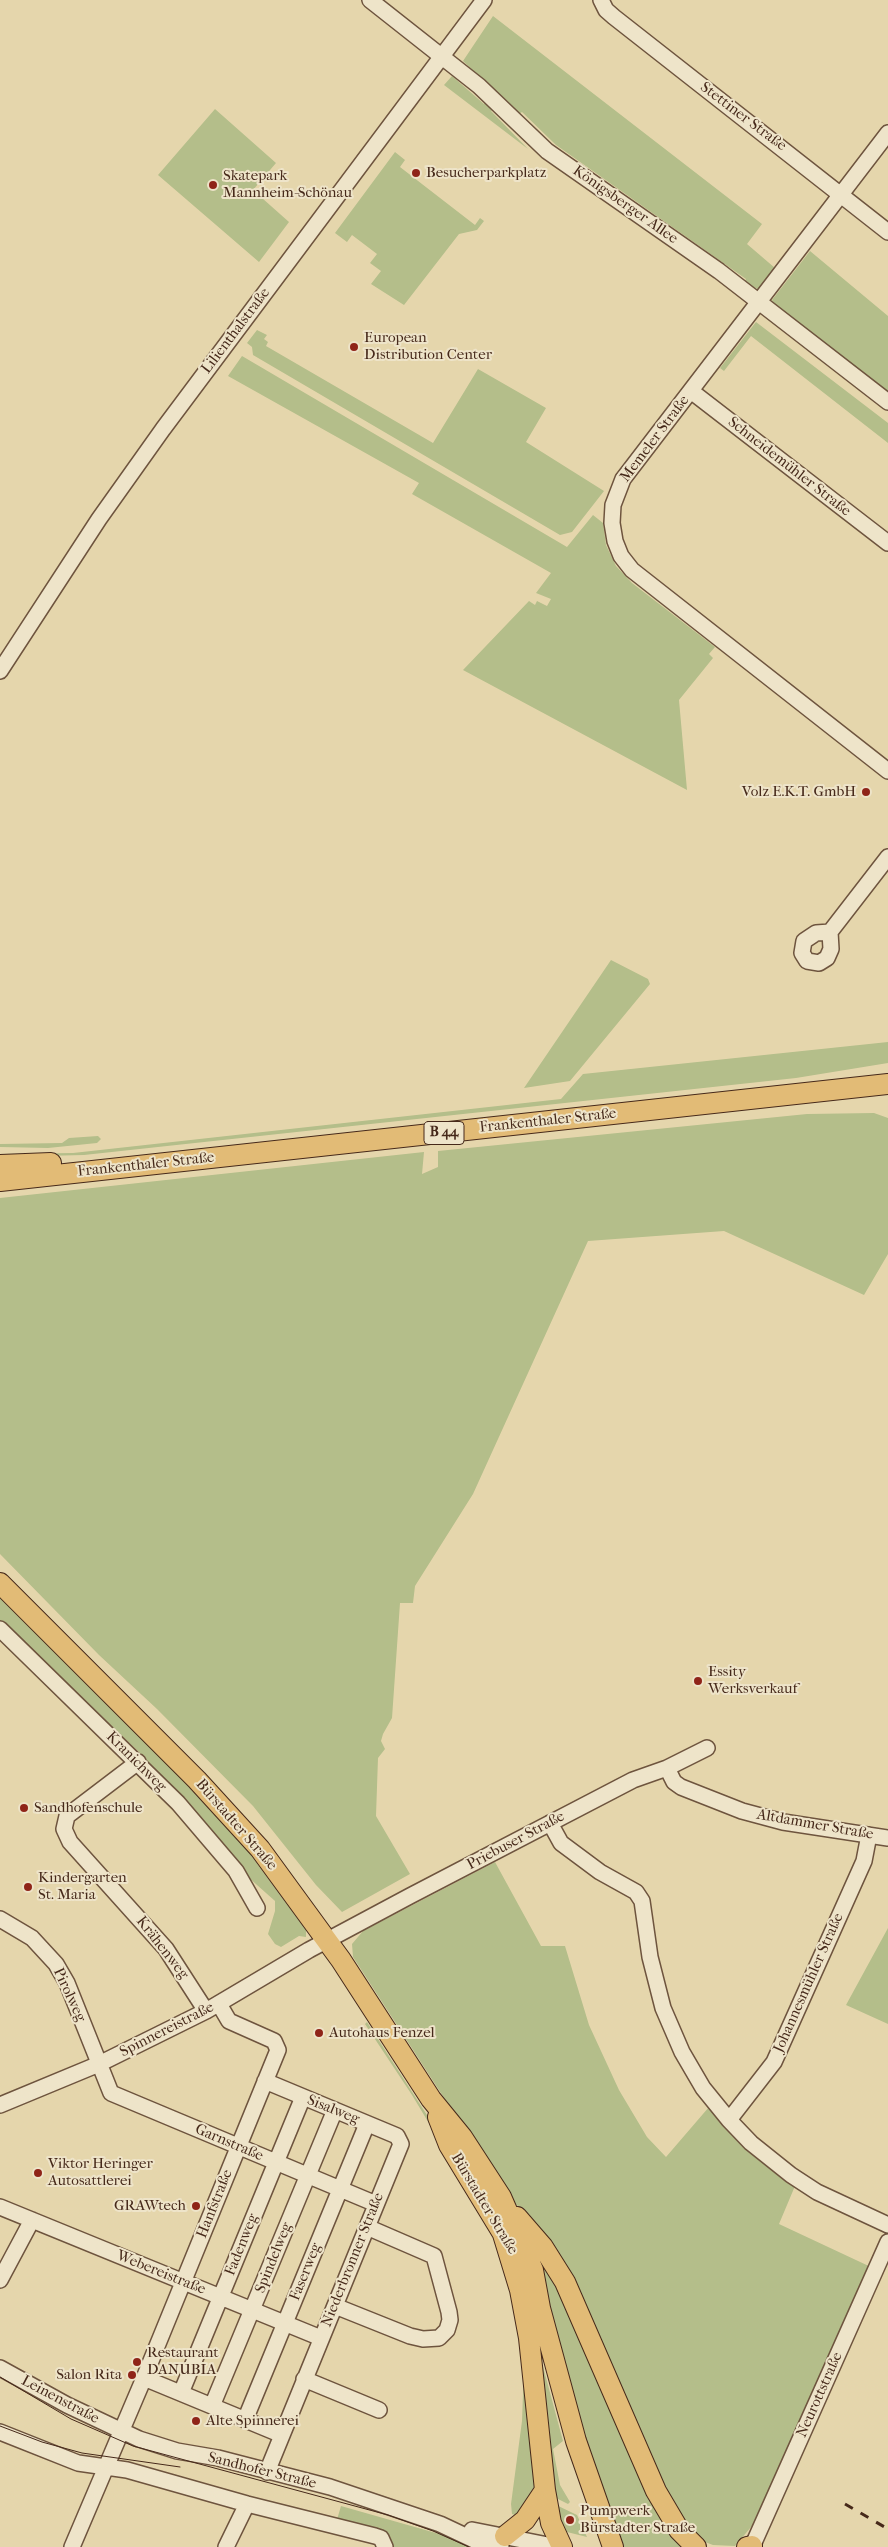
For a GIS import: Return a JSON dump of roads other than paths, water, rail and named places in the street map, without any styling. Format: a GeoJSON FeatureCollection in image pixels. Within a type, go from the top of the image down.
{"type":"FeatureCollection","features":[{"type":"Feature","properties":{"kind":"main road","name":"Frankenthaler Straße"},"geometry":{"type":"LineString","coordinates":[[0,1165],[78,1162],[795,1083],[888,1070]]}},
{"type":"Feature","properties":{"kind":"main road","name":"Frankenthaler Straße"},"geometry":{"type":"LineString","coordinates":[[0,1181],[888,1084]]}},
{"type":"Feature","properties":{"kind":"main road","name":"Bürstadter Straße"},"geometry":{"type":"LineString","coordinates":[[0,1583],[210,1794],[260,1849],[327,1940],[431,2099],[462,2137],[501,2197],[533,2270],[540,2308],[590,2485],[613,2547]]}},
{"type":"Feature","properties":{"kind":"main road","name":"Bürstadter Straße"},"geometry":{"type":"LineString","coordinates":[[431,2099],[449,2145],[502,2231],[540,2308]]}},
{"type":"Feature","properties":{"kind":"main road"},"geometry":{"type":"LineString","coordinates":[[501,2197],[543,2248],[565,2282],[656,2491],[679,2530],[696,2547]]}},
{"type":"Feature","properties":{"kind":"main road"},"geometry":{"type":"LineString","coordinates":[[502,2231],[520,2290],[529,2338],[545,2490],[551,2523],[560,2547]]}},
{"type":"Feature","properties":{"kind":"main road"},"geometry":{"type":"LineString","coordinates":[[503,2542],[525,2520],[545,2490]]}},
{"type":"Feature","properties":{"kind":"street","name":"Königsberger Allee"},"geometry":{"type":"LineString","coordinates":[[370,0],[479,86],[547,151],[760,302],[888,402]]}},
{"type":"Feature","properties":{"kind":"street","name":"Lilienthalstraße"},"geometry":{"type":"LineString","coordinates":[[0,670],[100,519],[163,429],[484,0]]}},
{"type":"Feature","properties":{"kind":"street","name":"Stettiner Straße"},"geometry":{"type":"LineString","coordinates":[[601,0],[606,10],[614,17],[888,232]]}},
{"type":"Feature","properties":{"kind":"street","name":"Memeler Straße"},"geometry":{"type":"LineString","coordinates":[[888,133],[631,468],[617,492],[612,523],[615,541],[621,556],[632,570],[888,771]]}},
{"type":"Feature","properties":{"kind":"street","name":"Schneidemühler Straße"},"geometry":{"type":"LineString","coordinates":[[690,391],[888,543]]}},
{"type":"Feature","properties":{"kind":"street"},"geometry":{"type":"LineString","coordinates":[[830,932],[888,857]]}},
{"type":"Feature","properties":{"kind":"street","name":"Kranichweg"},"geometry":{"type":"LineString","coordinates":[[0,1629],[178,1803],[236,1871],[257,1908]]}},
{"type":"Feature","properties":{"kind":"street","name":"Priebuser Straße"},"geometry":{"type":"LineString","coordinates":[[327,1940],[633,1780],[667,1768],[707,1748]]}},
{"type":"Feature","properties":{"kind":"street","name":"Krähenweg"},"geometry":{"type":"LineString","coordinates":[[138,1762],[67,1816],[64,1829],[70,1842],[166,1948],[212,2008]]}},
{"type":"Feature","properties":{"kind":"street","name":"Altdammer Straße"},"geometry":{"type":"LineString","coordinates":[[667,1768],[674,1782],[681,1787],[742,1811],[783,1822],[888,1838]]}},
{"type":"Feature","properties":{"kind":"street"},"geometry":{"type":"LineString","coordinates":[[550,1824],[562,1843],[588,1865],[636,1892],[642,1901],[650,1957],[663,2008],[682,2052],[703,2088],[729,2120],[751,2143],[791,2175],[817,2192],[888,2225]]}},
{"type":"Feature","properties":{"kind":"street","name":"Johannesmühler Straße"},"geometry":{"type":"LineString","coordinates":[[729,2120],[774,2062],[864,1861],[869,1835]]}},
{"type":"Feature","properties":{"kind":"street","name":"Pirolweg"},"geometry":{"type":"LineString","coordinates":[[0,1919],[32,1938],[56,1964],[67,1983],[99,2064]]}},
{"type":"Feature","properties":{"kind":"street","name":"Spinnereistraße"},"geometry":{"type":"LineString","coordinates":[[1,2101],[99,2064],[212,2008],[327,1940]]}},
{"type":"Feature","properties":{"kind":"street","name":"Hanfstraße"},"geometry":{"type":"LineString","coordinates":[[121,2431],[278,2050],[274,2041],[229,2021],[212,2008]]}},
{"type":"Feature","properties":{"kind":"street","name":"Garnstraße"},"geometry":{"type":"LineString","coordinates":[[99,2064],[109,2088],[116,2096],[376,2204]]}},
{"type":"Feature","properties":{"kind":"street","name":"Sisalweg"},"geometry":{"type":"LineString","coordinates":[[265,2081],[401,2140]]}},
{"type":"Feature","properties":{"kind":"street","name":"Fadenweg"},"geometry":{"type":"LineString","coordinates":[[180,2393],[303,2097]]}},
{"type":"Feature","properties":{"kind":"street","name":"Spindelweg"},"geometry":{"type":"LineString","coordinates":[[212,2406],[335,2110]]}},
{"type":"Feature","properties":{"kind":"street","name":"Faserweg"},"geometry":{"type":"LineString","coordinates":[[245,2420],[367,2124]]}},
{"type":"Feature","properties":{"kind":"street","name":"Niederbronner Straße"},"geometry":{"type":"LineString","coordinates":[[267,2472],[401,2140]]}},
{"type":"Feature","properties":{"kind":"street","name":"Webereistraße"},"geometry":{"type":"LineString","coordinates":[[0,2207],[321,2338]]}},
{"type":"Feature","properties":{"kind":"street"},"geometry":{"type":"LineString","coordinates":[[0,2280],[32,2220]]}},
{"type":"Feature","properties":{"kind":"street"},"geometry":{"type":"LineString","coordinates":[[335,2306],[410,2336],[423,2339],[439,2338],[447,2330],[450,2320],[449,2312],[434,2256],[367,2227]]}},
{"type":"Feature","properties":{"kind":"street","name":"Neurottstraße"},"geometry":{"type":"LineString","coordinates":[[750,2547],[888,2242]]}},
{"type":"Feature","properties":{"kind":"street","name":"Leinenstraße"},"geometry":{"type":"LineString","coordinates":[[0,2368],[121,2431]]}},
{"type":"Feature","properties":{"kind":"street"},"geometry":{"type":"LineString","coordinates":[[144,2378],[282,2435]]}},
{"type":"Feature","properties":{"kind":"street"},"geometry":{"type":"LineString","coordinates":[[304,2380],[379,2410]]}},
{"type":"Feature","properties":{"kind":"street"},"geometry":{"type":"LineString","coordinates":[[72,2547],[121,2431]]}},
{"type":"Feature","properties":{"kind":"street","name":"Sandhofer Straße"},"geometry":{"type":"LineString","coordinates":[[121,2431],[177,2451],[218,2458],[330,2487],[440,2524],[503,2542],[560,2547]]}},
{"type":"Feature","properties":{"kind":"street"},"geometry":{"type":"LineString","coordinates":[[0,2432],[64,2458],[91,2466],[127,2470],[247,2504],[375,2536],[381,2538],[385,2547]]}},
{"type":"Feature","properties":{"kind":"street"},"geometry":{"type":"LineString","coordinates":[[226,2547],[247,2504]]}},
{"type":"Feature","properties":{"kind":"tram line"},"geometry":{"type":"LineString","coordinates":[[0,2377],[71,2419],[133,2446],[388,2515],[433,2531],[469,2547]]}},
{"type":"Feature","properties":{"kind":"tram line"},"geometry":{"type":"LineString","coordinates":[[0,2426],[42,2442],[82,2453],[180,2467]]}},
{"type":"Feature","properties":{"kind":"railway"},"geometry":{"type":"LineString","coordinates":[[845,2504],[888,2529]]}},
{"type":"Feature","properties":{"kind":"place","name":"Besucherparkplatz"},"geometry":{"type":"Point","coordinates":[416,173]}},
{"type":"Feature","properties":{"kind":"place","name":"Skatepark Mannheim-Schönau"},"geometry":{"type":"Point","coordinates":[213,185]}},
{"type":"Feature","properties":{"kind":"place","name":"European Distribution Center"},"geometry":{"type":"Point","coordinates":[354,347]}},
{"type":"Feature","properties":{"kind":"place","name":"Volz E.K.T. GmbH"},"geometry":{"type":"Point","coordinates":[866,792]}},
{"type":"Feature","properties":{"kind":"place","name":"Essity Werksverkauf"},"geometry":{"type":"Point","coordinates":[698,1681]}},
{"type":"Feature","properties":{"kind":"place","name":"Sandhofenschule"},"geometry":{"type":"Point","coordinates":[24,1808]}},
{"type":"Feature","properties":{"kind":"place","name":"Kindergarten St. Maria"},"geometry":{"type":"Point","coordinates":[28,1887]}},
{"type":"Feature","properties":{"kind":"place","name":"Autohaus Fenzel"},"geometry":{"type":"Point","coordinates":[319,2033]}},
{"type":"Feature","properties":{"kind":"place","name":"Viktor Heringer Autosattlerei"},"geometry":{"type":"Point","coordinates":[38,2173]}},
{"type":"Feature","properties":{"kind":"place","name":"GRAWtech"},"geometry":{"type":"Point","coordinates":[196,2206]}},
{"type":"Feature","properties":{"kind":"place","name":"Restaurant DANUBIA"},"geometry":{"type":"Point","coordinates":[137,2362]}},
{"type":"Feature","properties":{"kind":"place","name":"Salon Rita"},"geometry":{"type":"Point","coordinates":[132,2375]}},
{"type":"Feature","properties":{"kind":"place","name":"Alte Spinnerei"},"geometry":{"type":"Point","coordinates":[196,2421]}},
{"type":"Feature","properties":{"kind":"place","name":"Pumpwerk Bürstadter Straße"},"geometry":{"type":"Point","coordinates":[570,2520]}}]}
